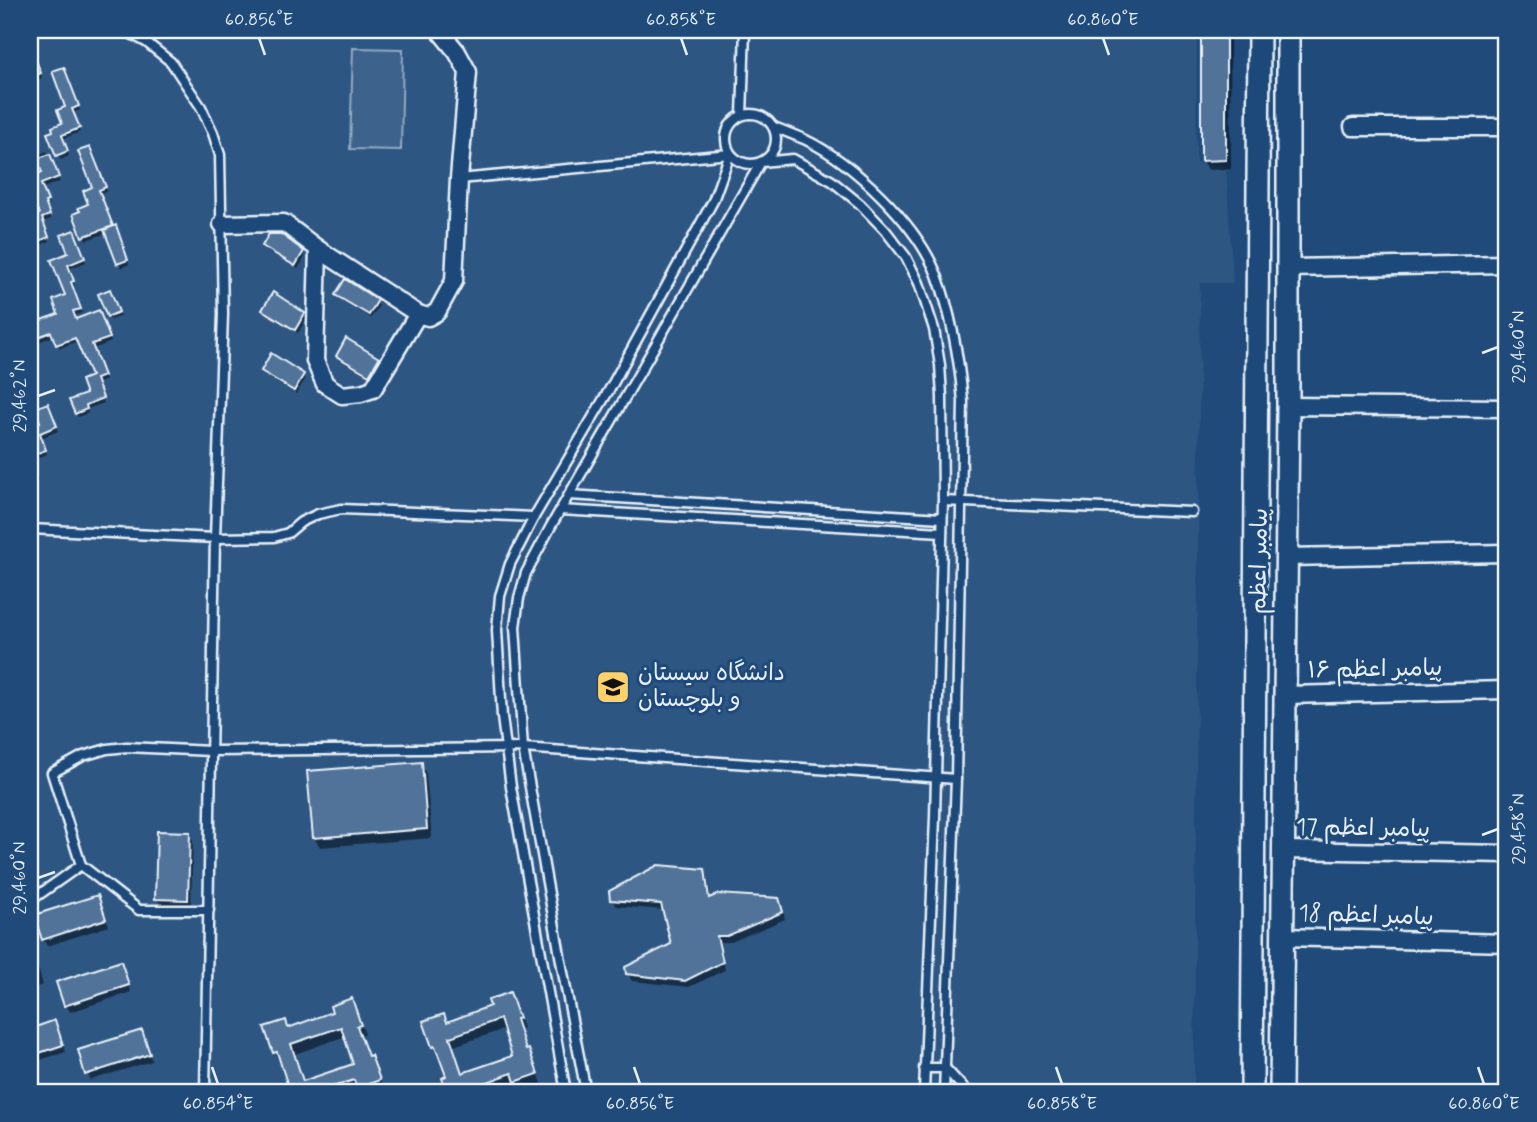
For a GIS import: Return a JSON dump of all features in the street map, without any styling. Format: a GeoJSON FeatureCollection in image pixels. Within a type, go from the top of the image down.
{"type":"FeatureCollection","features":[{"type":"Feature","properties":{"kind":"main road","name":"پیامبر اعظم"},"geometry":{"type":"LineString","coordinates":[[1252,1092],[1259,30]]}},
{"type":"Feature","properties":{"kind":"main road","name":"پیامبر اعظم"},"geometry":{"type":"LineString","coordinates":[[1281,1092],[1288,406],[1288,30]]}},
{"type":"Feature","properties":{"kind":"street"},"geometry":{"type":"LineString","coordinates":[[222,223],[284,223],[318,249],[418,314],[428,317],[437,312],[454,281],[468,72],[457,52],[439,30]]}},
{"type":"Feature","properties":{"kind":"street"},"geometry":{"type":"LineString","coordinates":[[1353,127],[1507,127]]}},
{"type":"Feature","properties":{"kind":"street"},"geometry":{"type":"LineString","coordinates":[[318,249],[315,361],[325,384],[342,395],[373,389],[418,314]]}},
{"type":"Feature","properties":{"kind":"street"},"geometry":{"type":"LineString","coordinates":[[1287,268],[1507,264]]}},
{"type":"Feature","properties":{"kind":"street"},"geometry":{"type":"LineString","coordinates":[[1288,406],[1507,408]]}},
{"type":"Feature","properties":{"kind":"street"},"geometry":{"type":"LineString","coordinates":[[1285,557],[1507,553]]}},
{"type":"Feature","properties":{"kind":"street","name":"پیامبر اعظم ۱۶"},"geometry":{"type":"LineString","coordinates":[[1284,695],[1507,690]]}},
{"type":"Feature","properties":{"kind":"street","name":"پیامبر اعظم 17"},"geometry":{"type":"LineString","coordinates":[[1284,850],[1507,854]]}},
{"type":"Feature","properties":{"kind":"street","name":"پیامبر اعظم 18"},"geometry":{"type":"LineString","coordinates":[[1283,937],[1507,943]]}},
{"type":"Feature","properties":{"kind":"lane"},"geometry":{"type":"LineString","coordinates":[[124,30],[146,42],[171,62],[201,107],[220,155],[223,314],[215,538],[205,1092]]}},
{"type":"Feature","properties":{"kind":"lane"},"geometry":{"type":"LineString","coordinates":[[742,115],[745,30]]}},
{"type":"Feature","properties":{"kind":"lane"},"geometry":{"type":"LineString","coordinates":[[924,1092],[935,817],[943,501],[942,396],[934,329],[919,283],[906,257],[860,204],[832,181],[793,159],[753,164],[736,160],[730,154],[725,139],[726,131],[730,124],[742,115],[764,116],[774,127],[805,140],[844,164],[877,193],[901,217],[923,247],[936,274],[952,325],[964,401],[956,779],[944,1092]]}},
{"type":"Feature","properties":{"kind":"lane"},"geometry":{"type":"LineString","coordinates":[[586,1092],[523,748],[515,628],[519,598],[526,573],[560,510],[761,162],[774,151],[774,127]]}},
{"type":"Feature","properties":{"kind":"lane"},"geometry":{"type":"LineString","coordinates":[[459,179],[730,154]]}},
{"type":"Feature","properties":{"kind":"lane"},"geometry":{"type":"LineString","coordinates":[[566,1092],[511,787],[496,629],[500,596],[510,565],[534,517],[612,385],[713,201],[730,154]]}},
{"type":"Feature","properties":{"kind":"lane"},"geometry":{"type":"LineString","coordinates":[[569,495],[942,518]]}},
{"type":"Feature","properties":{"kind":"lane"},"geometry":{"type":"LineString","coordinates":[[943,501],[1192,512]]}},
{"type":"Feature","properties":{"kind":"lane"},"geometry":{"type":"LineString","coordinates":[[30,529],[215,538],[274,537],[288,533],[301,522],[318,514],[341,509],[534,517]]}},
{"type":"Feature","properties":{"kind":"lane"},"geometry":{"type":"LineString","coordinates":[[560,510],[942,532]]}},
{"type":"Feature","properties":{"kind":"lane"},"geometry":{"type":"LineString","coordinates":[[500,596],[519,598]]}},
{"type":"Feature","properties":{"kind":"lane"},"geometry":{"type":"LineString","coordinates":[[209,910],[139,910],[81,865],[52,773],[107,748],[211,751],[523,748],[956,779]]}},
{"type":"Feature","properties":{"kind":"lane"},"geometry":{"type":"LineString","coordinates":[[30,901],[81,865]]}},
{"type":"Feature","properties":{"kind":"lane"},"geometry":{"type":"LineString","coordinates":[[924,1069],[945,1068]]}},
{"type":"Feature","properties":{"kind":"lane"},"geometry":{"type":"LineString","coordinates":[[945,1068],[967,1092]]}},
{"type":"Feature","properties":{"kind":"shaded area","name":"دانشگاه سیستان و بلوچستان"},"geometry":{"type":"Polygon","coordinates":[[[30,30],[1197,30],[1196,163],[1226,166],[1233,283],[1200,283],[1194,1092],[30,1092],[30,30]]]}},
{"type":"Feature","properties":{"kind":"shaded area"},"geometry":{"type":"Polygon","coordinates":[[[353,48],[403,49],[401,150],[350,149],[353,48]]]}},
{"type":"Feature","properties":{"kind":"building"},"geometry":{"type":"Polygon","coordinates":[[[1201,30],[1226,30],[1226,160],[1201,161],[1201,30]]]}},
{"type":"Feature","properties":{"kind":"building"},"geometry":{"type":"Polygon","coordinates":[[[30,45],[41,73],[30,78],[30,45]]]}},
{"type":"Feature","properties":{"kind":"building"},"geometry":{"type":"Polygon","coordinates":[[[64,67],[79,106],[72,109],[80,128],[62,135],[68,151],[56,156],[47,133],[53,131],[52,127],[62,123],[57,110],[65,107],[52,71],[64,67]]]}},
{"type":"Feature","properties":{"kind":"building"},"geometry":{"type":"Polygon","coordinates":[[[90,147],[106,187],[99,190],[113,226],[82,237],[73,214],[80,211],[78,208],[88,204],[83,191],[92,187],[78,151],[90,147]]]}},
{"type":"Feature","properties":{"kind":"building"},"geometry":{"type":"Polygon","coordinates":[[[50,154],[59,177],[41,184],[48,201],[45,202],[50,215],[42,218],[49,237],[30,245],[30,218],[39,214],[30,191],[30,156],[38,174],[42,172],[36,159],[50,154]]]}},
{"type":"Feature","properties":{"kind":"building"},"geometry":{"type":"Polygon","coordinates":[[[116,225],[128,260],[117,264],[104,230],[116,225]]]}},
{"type":"Feature","properties":{"kind":"building"},"geometry":{"type":"Polygon","coordinates":[[[74,230],[85,258],[68,265],[81,309],[73,311],[76,319],[99,310],[110,338],[92,344],[104,376],[96,379],[103,398],[86,405],[87,409],[75,414],[69,400],[86,394],[81,380],[91,376],[75,338],[56,345],[51,332],[30,340],[30,324],[58,314],[53,300],[65,295],[51,260],[68,253],[61,235],[74,230]]]}},
{"type":"Feature","properties":{"kind":"building"},"geometry":{"type":"Polygon","coordinates":[[[269,234],[281,234],[304,251],[295,266],[262,246],[269,234]]]}},
{"type":"Feature","properties":{"kind":"building"},"geometry":{"type":"Polygon","coordinates":[[[345,279],[378,300],[369,315],[335,295],[345,279]]]}},
{"type":"Feature","properties":{"kind":"building"},"geometry":{"type":"Polygon","coordinates":[[[110,289],[119,312],[107,317],[98,294],[110,289]]]}},
{"type":"Feature","properties":{"kind":"building"},"geometry":{"type":"Polygon","coordinates":[[[273,292],[305,313],[295,330],[262,310],[273,292]]]}},
{"type":"Feature","properties":{"kind":"building"},"geometry":{"type":"Polygon","coordinates":[[[346,338],[379,358],[369,375],[336,356],[346,338]]]}},
{"type":"Feature","properties":{"kind":"building"},"geometry":{"type":"Polygon","coordinates":[[[271,353],[304,374],[294,391],[261,371],[271,353]]]}},
{"type":"Feature","properties":{"kind":"building"},"geometry":{"type":"Polygon","coordinates":[[[48,403],[57,426],[40,433],[46,450],[30,456],[30,409],[36,423],[40,422],[35,408],[48,403]]]}},
{"type":"Feature","properties":{"kind":"building"},"geometry":{"type":"Polygon","coordinates":[[[422,762],[427,829],[313,838],[307,771],[422,762]]]}},
{"type":"Feature","properties":{"kind":"building"},"geometry":{"type":"Polygon","coordinates":[[[157,831],[190,832],[188,900],[155,899],[157,831]]]}},
{"type":"Feature","properties":{"kind":"building"},"geometry":{"type":"Polygon","coordinates":[[[658,865],[705,869],[709,898],[718,894],[779,898],[783,912],[727,936],[717,936],[723,962],[685,981],[626,974],[625,967],[671,944],[661,904],[610,900],[609,891],[658,865]]]}},
{"type":"Feature","properties":{"kind":"building"},"geometry":{"type":"Polygon","coordinates":[[[98,895],[106,919],[42,940],[34,915],[98,895]]]}},
{"type":"Feature","properties":{"kind":"building"},"geometry":{"type":"Polygon","coordinates":[[[121,961],[129,985],[64,1006],[56,982],[121,961]]]}},
{"type":"Feature","properties":{"kind":"building"},"geometry":{"type":"Polygon","coordinates":[[[510,992],[526,1050],[529,1049],[538,1074],[515,1082],[512,1073],[468,1089],[469,1092],[447,1092],[442,1078],[446,1076],[423,1021],[444,1014],[447,1022],[490,1006],[488,1000],[510,992]],[[500,1019],[450,1037],[462,1073],[512,1056],[500,1019]]]}},
{"type":"Feature","properties":{"kind":"building"},"geometry":{"type":"Polygon","coordinates":[[[352,998],[361,1025],[357,1026],[380,1080],[357,1088],[354,1080],[317,1092],[276,1092],[275,1090],[285,1087],[284,1084],[287,1083],[277,1052],[273,1053],[264,1027],[286,1020],[288,1028],[332,1012],[330,1006],[352,998]],[[341,1027],[291,1044],[303,1081],[353,1064],[341,1027]]]}},
{"type":"Feature","properties":{"kind":"building"},"geometry":{"type":"Polygon","coordinates":[[[55,1020],[63,1045],[30,1056],[30,1029],[55,1020]]]}},
{"type":"Feature","properties":{"kind":"building"},"geometry":{"type":"Polygon","coordinates":[[[142,1030],[150,1054],[85,1075],[78,1050],[142,1030]]]}},
{"type":"Feature","properties":{"kind":"place","name":"دانشگاه سیستان و بلوچستان"},"geometry":{"type":"Point","coordinates":[613,687]}}]}
